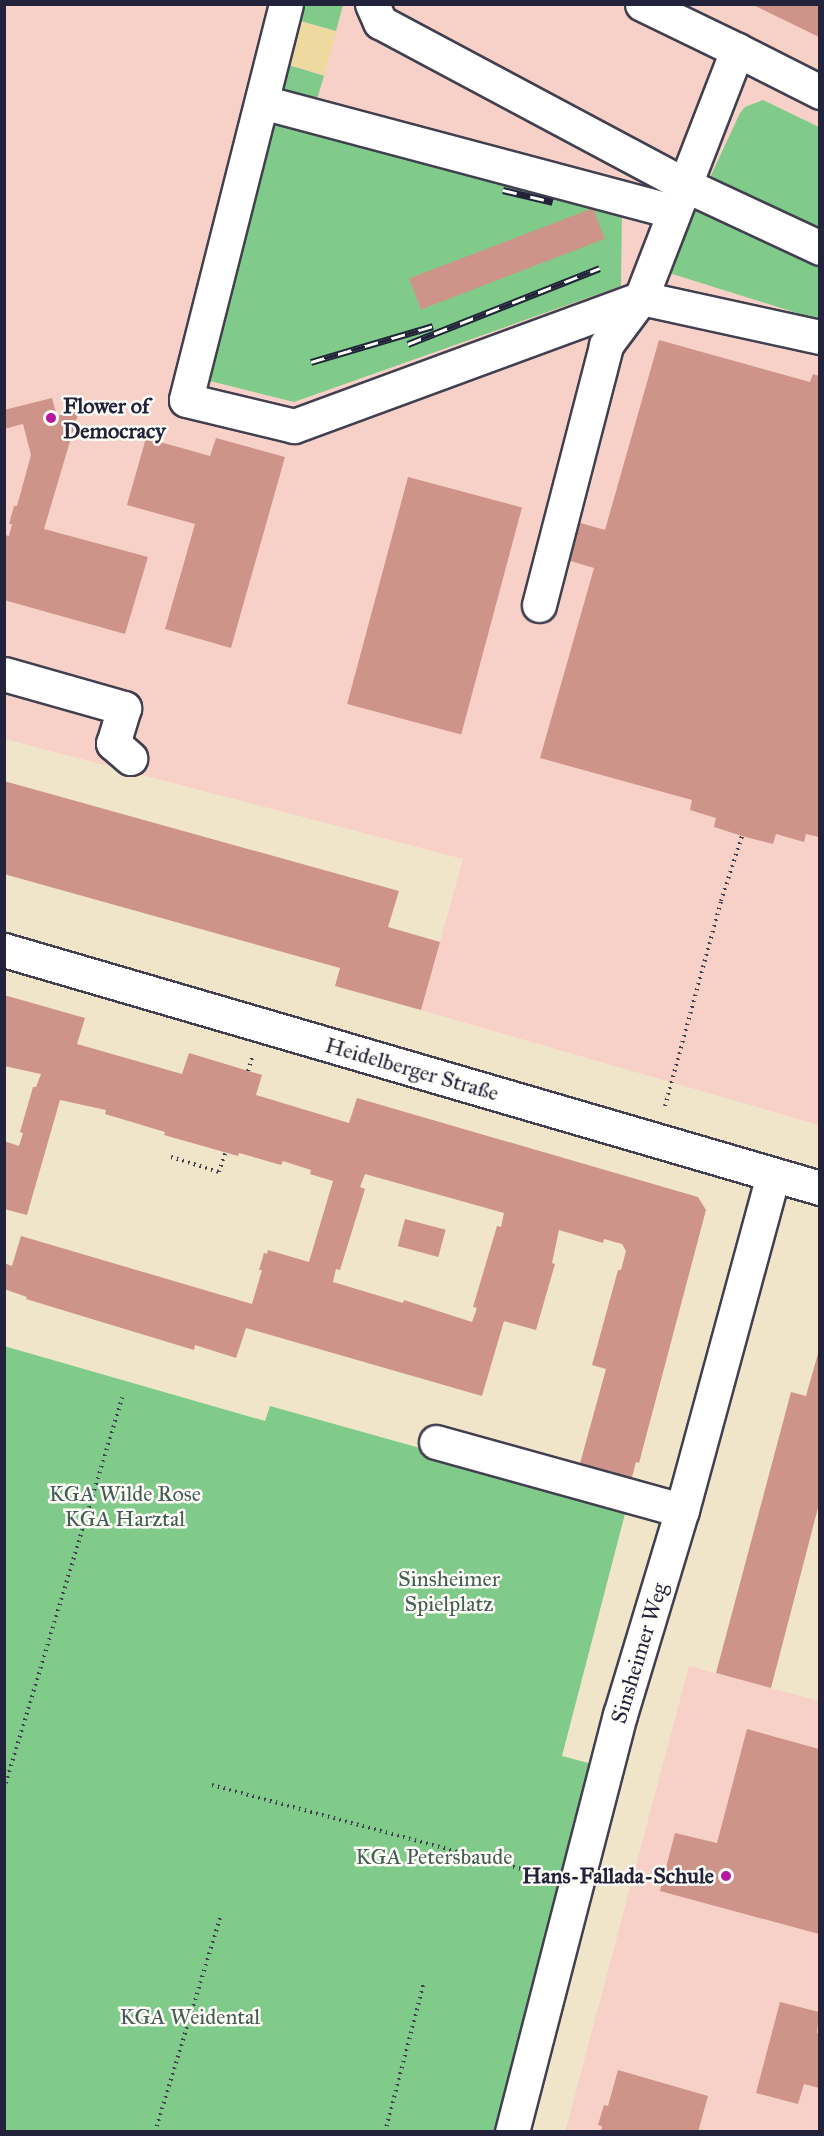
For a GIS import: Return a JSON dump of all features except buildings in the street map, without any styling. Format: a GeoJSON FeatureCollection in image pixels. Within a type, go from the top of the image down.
{"type":"FeatureCollection","features":[{"type":"Feature","properties":{"kind":"street"},"geometry":{"type":"LineString","coordinates":[[286,4],[186,400],[294,426],[641,298],[819,337]]}},
{"type":"Feature","properties":{"kind":"street"},"geometry":{"type":"LineString","coordinates":[[372,4],[380,22],[678,198]]}},
{"type":"Feature","properties":{"kind":"street"},"geometry":{"type":"LineString","coordinates":[[642,4],[819,92]]}},
{"type":"Feature","properties":{"kind":"street"},"geometry":{"type":"LineString","coordinates":[[539,605],[606,345],[641,298],[737,50]]}},
{"type":"Feature","properties":{"kind":"street"},"geometry":{"type":"LineString","coordinates":[[262,102],[678,198],[819,248]]}},
{"type":"Feature","properties":{"kind":"street"},"geometry":{"type":"LineString","coordinates":[[4,674],[124,708],[113,742],[130,758]]}},
{"type":"Feature","properties":{"kind":"street","name":"Heidelberger Straße"},"geometry":{"type":"LineString","coordinates":[[4,950],[819,1188]]}},
{"type":"Feature","properties":{"kind":"street","name":"Sinsheimer Weg"},"geometry":{"type":"LineString","coordinates":[[512,2132],[620,1715],[682,1510],[773,1175]]}},
{"type":"Feature","properties":{"kind":"street"},"geometry":{"type":"LineString","coordinates":[[436,1442],[682,1510]]}},
{"type":"Feature","properties":{"kind":"path"},"geometry":{"type":"LineString","coordinates":[[656,1140],[721,900],[742,836]]}},
{"type":"Feature","properties":{"kind":"path"},"geometry":{"type":"LineString","coordinates":[[248,1071],[252,1058]]}},
{"type":"Feature","properties":{"kind":"path"},"geometry":{"type":"LineString","coordinates":[[171,1157],[219,1172],[225,1153]]}},
{"type":"Feature","properties":{"kind":"path"},"geometry":{"type":"LineString","coordinates":[[4,1788],[122,1397]]}},
{"type":"Feature","properties":{"kind":"path"},"geometry":{"type":"LineString","coordinates":[[212,1785],[578,1883]]}},
{"type":"Feature","properties":{"kind":"path"},"geometry":{"type":"LineString","coordinates":[[155,2132],[220,1918]]}},
{"type":"Feature","properties":{"kind":"path"},"geometry":{"type":"LineString","coordinates":[[385,2132],[424,1982]]}},
{"type":"Feature","properties":{"kind":"shaded area"},"geometry":{"type":"Polygon","coordinates":[[[4,5],[819,5],[819,1125],[421,1010],[463,859],[5,739],[4,5]]]}},
{"type":"Feature","properties":{"kind":"shaded area","name":"Hans-Fallada-Schule"},"geometry":{"type":"Polygon","coordinates":[[[689,1666],[819,1701],[819,2131],[565,2132],[689,1666]]]}},
{"type":"Feature","properties":{"kind":"green space"},"geometry":{"type":"Polygon","coordinates":[[[297,5],[343,5],[336,31],[293,19],[297,5]]]}},
{"type":"Feature","properties":{"kind":"green space"},"geometry":{"type":"Polygon","coordinates":[[[282,63],[324,76],[316,102],[274,89],[282,63]]]}},
{"type":"Feature","properties":{"kind":"green space"},"geometry":{"type":"Polygon","coordinates":[[[763,100],[819,127],[819,320],[666,272],[740,113],[745,107],[763,100]]]}},
{"type":"Feature","properties":{"kind":"green space"},"geometry":{"type":"Polygon","coordinates":[[[270,118],[622,208],[621,286],[294,402],[202,379],[270,118]]]}},
{"type":"Feature","properties":{"kind":"green space"},"geometry":{"type":"Polygon","coordinates":[[[4,1346],[265,1421],[270,1406],[627,1506],[562,1756],[596,1765],[499,2131],[5,2131],[4,1346]]]}},
{"type":"Feature","properties":{"kind":"sand"},"geometry":{"type":"Polygon","coordinates":[[[293,19],[336,31],[324,75],[281,62],[293,19]]]}},
{"type":"Feature","properties":{"kind":"railway"},"geometry":{"type":"LineString","coordinates":[[503,190],[553,202]]}},
{"type":"Feature","properties":{"kind":"railway"},"geometry":{"type":"LineString","coordinates":[[408,344],[600,268]]}},
{"type":"Feature","properties":{"kind":"railway"},"geometry":{"type":"LineString","coordinates":[[311,362],[433,326]]}},
{"type":"Feature","properties":{"kind":"place","name":"Flower of Democracy"},"geometry":{"type":"Point","coordinates":[51,418]}},
{"type":"Feature","properties":{"kind":"place","name":"Hans-Fallada-Schule"},"geometry":{"type":"Point","coordinates":[726,1876]}},
{"type":"Feature","properties":{"kind":"park label","name":"KGA Wilde Rose KGA Harztal"},"geometry":{"type":"Point","coordinates":[125,1506]}},
{"type":"Feature","properties":{"kind":"park label","name":"Sinsheimer Spielplatz"},"geometry":{"type":"Point","coordinates":[449,1590]}},
{"type":"Feature","properties":{"kind":"park label","name":"KGA Petersbaude"},"geometry":{"type":"Point","coordinates":[434,1857]}},
{"type":"Feature","properties":{"kind":"park label","name":"KGA Weidental"},"geometry":{"type":"Point","coordinates":[190,2017]}}]}
